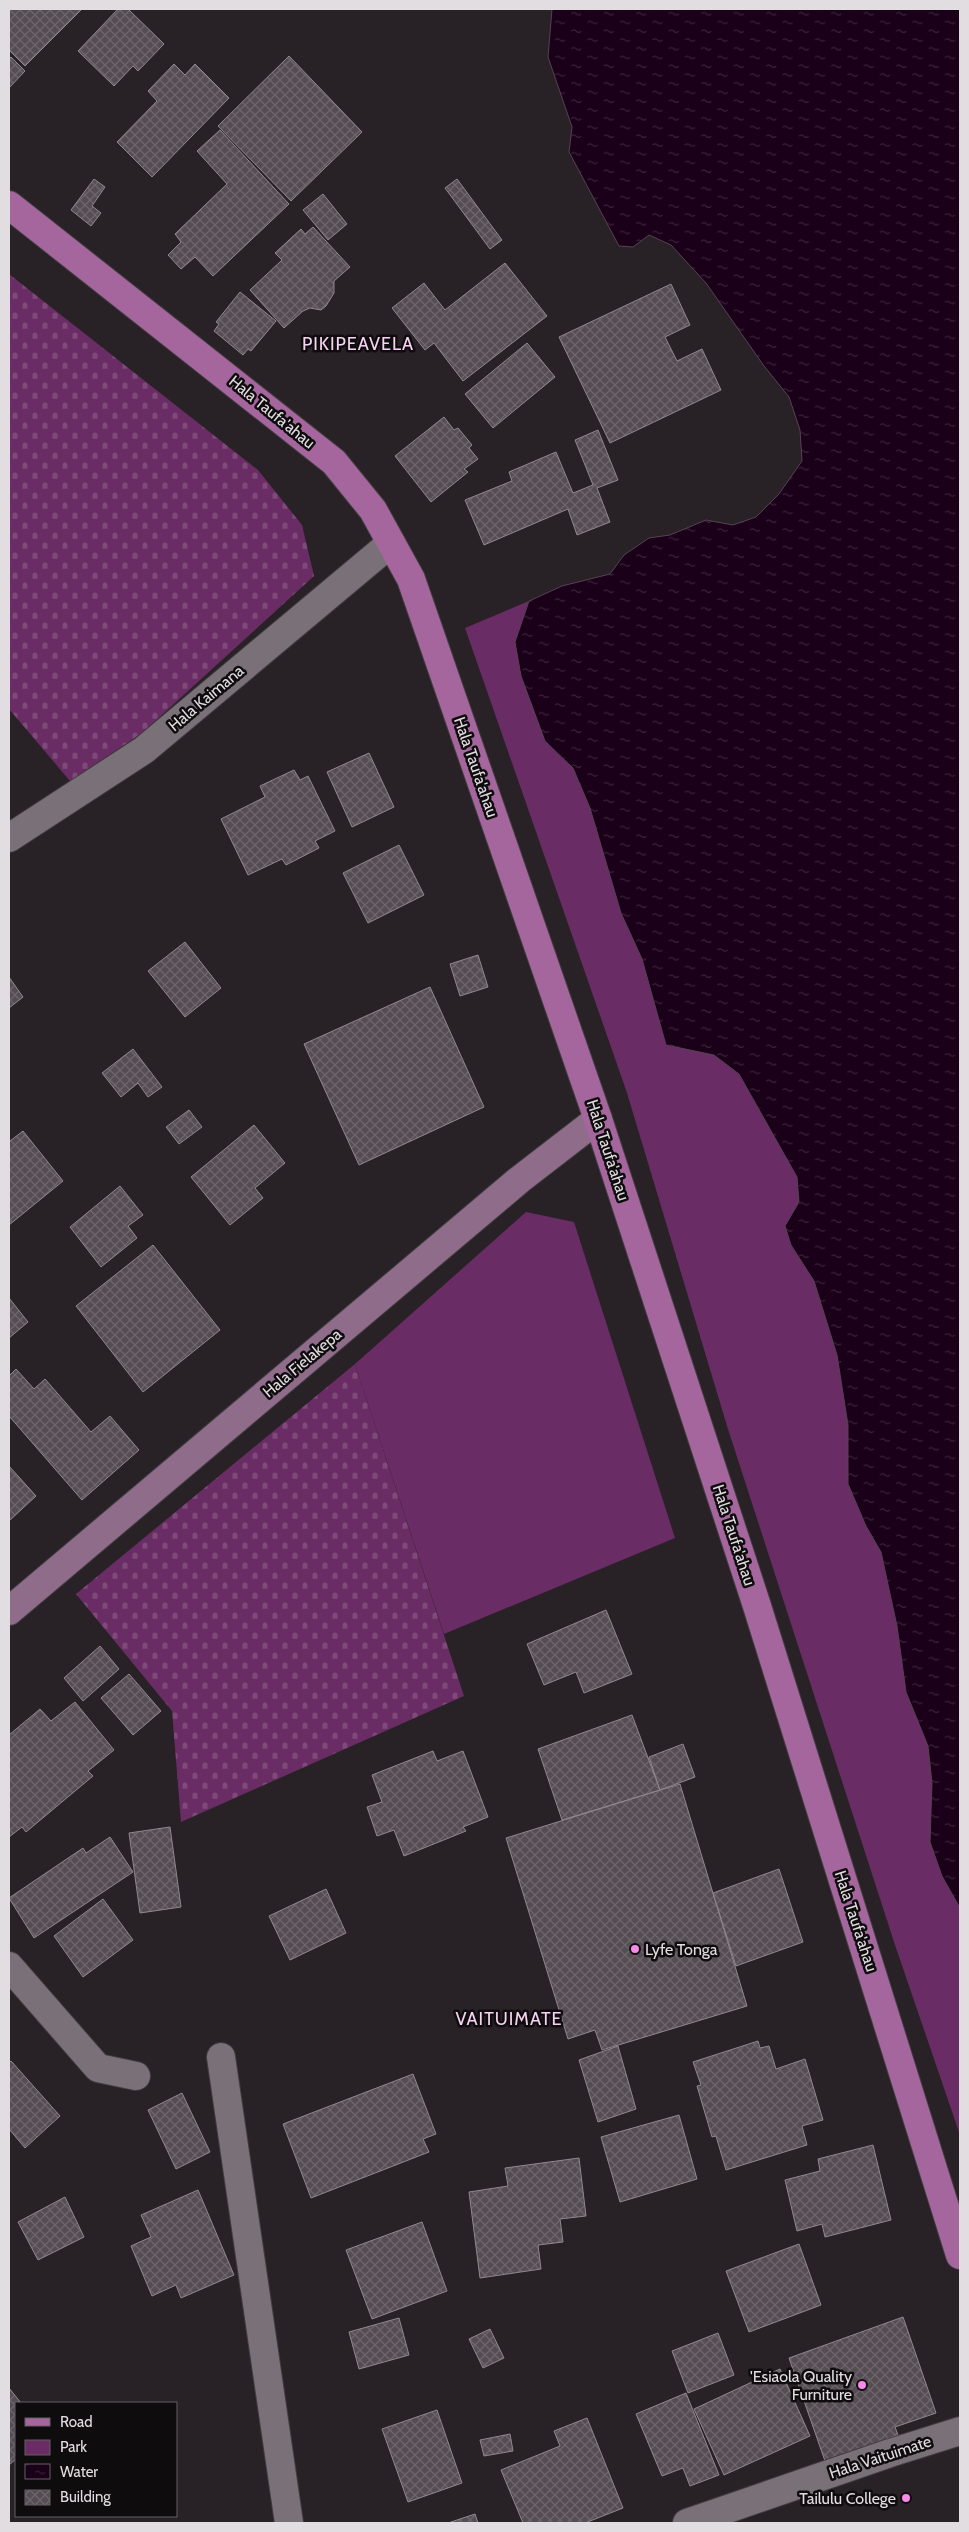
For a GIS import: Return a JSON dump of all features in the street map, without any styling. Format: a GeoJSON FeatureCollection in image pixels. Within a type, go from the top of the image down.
{"type":"FeatureCollection","features":[{"type":"Feature","properties":{"kind":"main road","name":"Hala Taufa'ahau"},"geometry":{"type":"LineString","coordinates":[[9,205],[334,462],[373,510],[411,579],[598,1119],[757,1606],[960,2255]]}},
{"type":"Feature","properties":{"kind":"street","name":"Hala Kaimana"},"geometry":{"type":"LineString","coordinates":[[9,838],[144,750],[391,543]]}},
{"type":"Feature","properties":{"kind":"street","name":"Hala Fielakepa"},"geometry":{"type":"LineString","coordinates":[[9,1611],[520,1180],[598,1119]]}},
{"type":"Feature","properties":{"kind":"street"},"geometry":{"type":"LineString","coordinates":[[9,1966],[98,2068],[136,2076]]}},
{"type":"Feature","properties":{"kind":"street"},"geometry":{"type":"LineString","coordinates":[[221,2057],[290,2523]]}},
{"type":"Feature","properties":{"kind":"street","name":"Hala Vaituimate"},"geometry":{"type":"LineString","coordinates":[[687,2523],[890,2453],[960,2431]]}},
{"type":"Feature","properties":{"kind":"green space"},"geometry":{"type":"Polygon","coordinates":[[[9,274],[258,470],[302,525],[314,576],[142,733],[70,781],[9,709],[9,274]]]}},
{"type":"Feature","properties":{"kind":"green space"},"geometry":{"type":"Polygon","coordinates":[[[529,601],[515,642],[545,741],[573,768],[590,808],[621,913],[642,959],[666,1045],[714,1055],[739,1074],[797,1177],[799,1202],[785,1226],[791,1245],[814,1281],[837,1355],[848,1425],[848,1484],[866,1526],[881,1552],[897,1626],[906,1692],[928,1746],[932,1783],[930,1842],[942,1876],[960,1908],[960,2135],[895,1945],[727,1426],[627,1093],[465,628],[529,601]]]}},
{"type":"Feature","properties":{"kind":"green space"},"geometry":{"type":"Polygon","coordinates":[[[526,1212],[574,1222],[675,1538],[444,1634],[355,1364],[526,1212]]]}},
{"type":"Feature","properties":{"kind":"green space"},"geometry":{"type":"Polygon","coordinates":[[[355,1364],[464,1696],[181,1822],[172,1711],[76,1594],[355,1364]]]}},
{"type":"Feature","properties":{"kind":"water"},"geometry":{"type":"Polygon","coordinates":[[[552,9],[960,9],[960,1908],[942,1876],[930,1842],[932,1783],[928,1746],[906,1692],[897,1626],[881,1552],[866,1526],[848,1484],[848,1425],[837,1355],[814,1281],[791,1245],[785,1226],[799,1202],[797,1177],[739,1074],[714,1055],[666,1045],[642,959],[621,913],[590,808],[573,768],[545,741],[521,676],[515,642],[529,601],[562,586],[610,574],[624,555],[649,538],[670,535],[706,520],[733,525],[756,517],[779,494],[802,461],[800,430],[789,397],[764,366],[706,283],[671,245],[649,235],[633,247],[619,246],[569,152],[572,127],[548,57],[552,9]]]}},
{"type":"Feature","properties":{"kind":"building"},"geometry":{"type":"Polygon","coordinates":[[[9,9],[82,9],[25,66],[9,50],[9,9]]]}},
{"type":"Feature","properties":{"kind":"building"},"geometry":{"type":"Polygon","coordinates":[[[118,9],[128,9],[164,44],[138,71],[133,66],[114,86],[78,51],[118,9]]]}},
{"type":"Feature","properties":{"kind":"building"},"geometry":{"type":"Polygon","coordinates":[[[289,56],[362,132],[291,201],[218,126],[289,56]]]}},
{"type":"Feature","properties":{"kind":"building"},"geometry":{"type":"Polygon","coordinates":[[[11,57],[25,71],[9,88],[9,59],[11,57]]]}},
{"type":"Feature","properties":{"kind":"building"},"geometry":{"type":"Polygon","coordinates":[[[174,64],[185,75],[195,64],[229,98],[152,177],[117,142],[157,101],[148,91],[174,64]]]}},
{"type":"Feature","properties":{"kind":"building"},"geometry":{"type":"Polygon","coordinates":[[[220,130],[289,204],[213,276],[195,257],[181,269],[168,255],[181,242],[175,234],[227,184],[197,151],[220,130]]]}},
{"type":"Feature","properties":{"kind":"building"},"geometry":{"type":"Polygon","coordinates":[[[94,179],[105,187],[92,206],[101,213],[91,226],[71,210],[94,179]]]}},
{"type":"Feature","properties":{"kind":"building"},"geometry":{"type":"Polygon","coordinates":[[[457,179],[502,240],[490,249],[445,188],[457,179]]]}},
{"type":"Feature","properties":{"kind":"building"},"geometry":{"type":"Polygon","coordinates":[[[323,194],[347,224],[328,240],[303,210],[323,194]]]}},
{"type":"Feature","properties":{"kind":"building"},"geometry":{"type":"Polygon","coordinates":[[[313,227],[350,267],[334,281],[334,293],[326,306],[321,310],[310,308],[303,311],[284,328],[250,290],[282,260],[275,253],[301,229],[305,234],[313,227]]]}},
{"type":"Feature","properties":{"kind":"building"},"geometry":{"type":"Polygon","coordinates":[[[505,263],[547,316],[463,381],[434,343],[425,350],[392,308],[424,283],[445,310],[505,263]]]}},
{"type":"Feature","properties":{"kind":"building"},"geometry":{"type":"Polygon","coordinates":[[[671,284],[690,325],[665,337],[677,361],[702,349],[721,390],[610,443],[559,337],[671,284]]]}},
{"type":"Feature","properties":{"kind":"building"},"geometry":{"type":"Polygon","coordinates":[[[240,292],[276,321],[251,351],[248,349],[243,355],[214,331],[219,324],[216,322],[240,292]]]}},
{"type":"Feature","properties":{"kind":"building"},"geometry":{"type":"Polygon","coordinates":[[[527,343],[555,377],[493,428],[465,394],[527,343]]]}},
{"type":"Feature","properties":{"kind":"building"},"geometry":{"type":"Polygon","coordinates":[[[444,417],[454,430],[458,428],[472,445],[469,448],[478,459],[464,469],[468,472],[431,502],[395,456],[444,417]]]}},
{"type":"Feature","properties":{"kind":"building"},"geometry":{"type":"Polygon","coordinates":[[[598,430],[618,480],[597,488],[610,522],[577,535],[568,509],[484,545],[465,500],[512,481],[509,472],[556,452],[573,493],[593,485],[575,440],[598,430]]]}},
{"type":"Feature","properties":{"kind":"building"},"geometry":{"type":"Polygon","coordinates":[[[369,753],[394,807],[352,827],[327,772],[369,753]]]}},
{"type":"Feature","properties":{"kind":"building"},"geometry":{"type":"Polygon","coordinates":[[[294,770],[300,780],[308,776],[335,831],[315,841],[319,848],[286,865],[282,859],[248,875],[221,819],[265,797],[260,786],[294,770]]]}},
{"type":"Feature","properties":{"kind":"building"},"geometry":{"type":"Polygon","coordinates":[[[399,845],[424,895],[368,923],[343,873],[399,845]]]}},
{"type":"Feature","properties":{"kind":"building"},"geometry":{"type":"Polygon","coordinates":[[[185,942],[221,988],[185,1017],[148,971],[185,942]]]}},
{"type":"Feature","properties":{"kind":"building"},"geometry":{"type":"Polygon","coordinates":[[[478,955],[488,987],[460,996],[450,964],[478,955]]]}},
{"type":"Feature","properties":{"kind":"building"},"geometry":{"type":"Polygon","coordinates":[[[9,977],[23,997],[9,1008],[9,977]]]}},
{"type":"Feature","properties":{"kind":"building"},"geometry":{"type":"Polygon","coordinates":[[[430,987],[484,1107],[359,1165],[304,1044],[430,987]]]}},
{"type":"Feature","properties":{"kind":"building"},"geometry":{"type":"Polygon","coordinates":[[[133,1049],[162,1087],[148,1097],[138,1083],[121,1097],[102,1073],[133,1049]]]}},
{"type":"Feature","properties":{"kind":"building"},"geometry":{"type":"Polygon","coordinates":[[[189,1110],[202,1127],[179,1144],[166,1127],[189,1110]]]}},
{"type":"Feature","properties":{"kind":"building"},"geometry":{"type":"Polygon","coordinates":[[[254,1125],[285,1163],[255,1188],[263,1198],[230,1225],[191,1177],[254,1125]]]}},
{"type":"Feature","properties":{"kind":"building"},"geometry":{"type":"Polygon","coordinates":[[[23,1131],[63,1181],[9,1225],[9,1139],[10,1141],[23,1131]]]}},
{"type":"Feature","properties":{"kind":"building"},"geometry":{"type":"Polygon","coordinates":[[[120,1186],[143,1215],[128,1226],[137,1238],[101,1267],[70,1227],[120,1186]]]}},
{"type":"Feature","properties":{"kind":"building"},"geometry":{"type":"Polygon","coordinates":[[[153,1245],[220,1330],[143,1392],[76,1306],[153,1245]]]}},
{"type":"Feature","properties":{"kind":"building"},"geometry":{"type":"Polygon","coordinates":[[[9,1298],[28,1322],[9,1338],[9,1298]]]}},
{"type":"Feature","properties":{"kind":"building"},"geometry":{"type":"Polygon","coordinates":[[[16,1369],[34,1389],[45,1379],[91,1432],[110,1416],[139,1450],[82,1500],[9,1416],[9,1376],[16,1369]]]}},
{"type":"Feature","properties":{"kind":"building"},"geometry":{"type":"Polygon","coordinates":[[[9,1466],[36,1496],[9,1521],[9,1466]]]}},
{"type":"Feature","properties":{"kind":"building"},"geometry":{"type":"Polygon","coordinates":[[[606,1610],[632,1674],[584,1693],[576,1672],[544,1685],[527,1644],[606,1610]]]}},
{"type":"Feature","properties":{"kind":"building"},"geometry":{"type":"Polygon","coordinates":[[[100,1646],[119,1669],[83,1701],[64,1678],[100,1646]]]}},
{"type":"Feature","properties":{"kind":"building"},"geometry":{"type":"Polygon","coordinates":[[[129,1674],[161,1711],[133,1735],[101,1698],[129,1674]]]}},
{"type":"Feature","properties":{"kind":"building"},"geometry":{"type":"Polygon","coordinates":[[[75,1702],[114,1750],[88,1771],[93,1776],[26,1832],[22,1827],[9,1837],[9,1735],[40,1709],[51,1721],[75,1702]]]}},
{"type":"Feature","properties":{"kind":"building"},"geometry":{"type":"Polygon","coordinates":[[[632,1715],[660,1790],[562,1820],[538,1749],[632,1715]]]}},
{"type":"Feature","properties":{"kind":"building"},"geometry":{"type":"Polygon","coordinates":[[[683,1744],[695,1777],[660,1790],[649,1757],[683,1744]]]}},
{"type":"Feature","properties":{"kind":"building"},"geometry":{"type":"Polygon","coordinates":[[[433,1751],[437,1761],[463,1751],[488,1817],[463,1827],[466,1831],[404,1856],[394,1830],[377,1836],[367,1807],[382,1802],[372,1775],[433,1751]]]}},
{"type":"Feature","properties":{"kind":"building","name":"Lyfe Tonga"},"geometry":{"type":"Polygon","coordinates":[[[680,1784],[747,2006],[602,2050],[595,2030],[568,2039],[506,1838],[680,1784]]]}},
{"type":"Feature","properties":{"kind":"building"},"geometry":{"type":"Polygon","coordinates":[[[170,1827],[181,1907],[140,1913],[129,1833],[170,1827]]]}},
{"type":"Feature","properties":{"kind":"building"},"geometry":{"type":"Polygon","coordinates":[[[110,1837],[133,1872],[34,1938],[9,1898],[83,1848],[86,1853],[110,1837]]]}},
{"type":"Feature","properties":{"kind":"building"},"geometry":{"type":"Polygon","coordinates":[[[779,1869],[803,1942],[736,1966],[713,1893],[779,1869]]]}},
{"type":"Feature","properties":{"kind":"building"},"geometry":{"type":"Polygon","coordinates":[[[326,1889],[346,1933],[290,1960],[269,1916],[326,1889]]]}},
{"type":"Feature","properties":{"kind":"building"},"geometry":{"type":"Polygon","coordinates":[[[103,1899],[133,1940],[83,1977],[54,1936],[103,1899]]]}},
{"type":"Feature","properties":{"kind":"building"},"geometry":{"type":"Polygon","coordinates":[[[758,2041],[760,2048],[769,2046],[776,2069],[805,2059],[823,2120],[802,2126],[807,2145],[726,2170],[716,2136],[712,2137],[697,2086],[701,2085],[693,2062],[758,2041]]]}},
{"type":"Feature","properties":{"kind":"building"},"geometry":{"type":"Polygon","coordinates":[[[618,2046],[636,2109],[598,2122],[579,2060],[618,2046]]]}},
{"type":"Feature","properties":{"kind":"building"},"geometry":{"type":"Polygon","coordinates":[[[11,2061],[60,2116],[25,2148],[9,2129],[9,2063],[11,2061]]]}},
{"type":"Feature","properties":{"kind":"building"},"geometry":{"type":"Polygon","coordinates":[[[413,2074],[436,2134],[423,2139],[429,2152],[311,2198],[283,2124],[413,2074]]]}},
{"type":"Feature","properties":{"kind":"building"},"geometry":{"type":"Polygon","coordinates":[[[182,2093],[210,2152],[176,2169],[148,2110],[182,2093]]]}},
{"type":"Feature","properties":{"kind":"building"},"geometry":{"type":"Polygon","coordinates":[[[679,2115],[697,2179],[620,2202],[601,2137],[679,2115]]]}},
{"type":"Feature","properties":{"kind":"building"},"geometry":{"type":"Polygon","coordinates":[[[873,2145],[891,2220],[825,2237],[822,2224],[797,2231],[785,2180],[820,2171],[818,2159],[873,2145]]]}},
{"type":"Feature","properties":{"kind":"building"},"geometry":{"type":"Polygon","coordinates":[[[579,2158],[586,2216],[560,2219],[563,2242],[538,2245],[541,2269],[480,2278],[469,2192],[508,2186],[505,2168],[579,2158]]]}},
{"type":"Feature","properties":{"kind":"building"},"geometry":{"type":"Polygon","coordinates":[[[198,2190],[234,2275],[181,2298],[176,2285],[152,2296],[131,2246],[151,2237],[141,2215],[198,2190]]]}},
{"type":"Feature","properties":{"kind":"building"},"geometry":{"type":"Polygon","coordinates":[[[65,2197],[84,2237],[38,2260],[18,2222],[65,2197]]]}},
{"type":"Feature","properties":{"kind":"building"},"geometry":{"type":"Polygon","coordinates":[[[422,2222],[447,2291],[372,2319],[346,2250],[422,2222]]]}},
{"type":"Feature","properties":{"kind":"building"},"geometry":{"type":"Polygon","coordinates":[[[799,2244],[821,2305],[749,2332],[726,2271],[799,2244]]]}},
{"type":"Feature","properties":{"kind":"building","name":"'Esiaola Quality Furniture"},"geometry":{"type":"Polygon","coordinates":[[[903,2317],[936,2413],[895,2427],[898,2435],[825,2461],[789,2358],[903,2317]]]}},
{"type":"Feature","properties":{"kind":"building"},"geometry":{"type":"Polygon","coordinates":[[[399,2318],[409,2355],[359,2369],[349,2332],[399,2318]]]}},
{"type":"Feature","properties":{"kind":"building"},"geometry":{"type":"Polygon","coordinates":[[[490,2329],[504,2358],[483,2368],[469,2339],[490,2329]]]}},
{"type":"Feature","properties":{"kind":"building"},"geometry":{"type":"Polygon","coordinates":[[[718,2333],[734,2375],[688,2393],[672,2351],[718,2333]]]}},
{"type":"Feature","properties":{"kind":"building"},"geometry":{"type":"Polygon","coordinates":[[[780,2369],[810,2436],[724,2475],[694,2409],[780,2369]]]}},
{"type":"Feature","properties":{"kind":"building"},"geometry":{"type":"Polygon","coordinates":[[[9,2388],[20,2402],[15,2402],[15,2460],[9,2465],[9,2388]]]}},
{"type":"Feature","properties":{"kind":"building"},"geometry":{"type":"Polygon","coordinates":[[[686,2393],[719,2475],[690,2486],[683,2468],[662,2476],[636,2414],[686,2393]]]}},
{"type":"Feature","properties":{"kind":"building"},"geometry":{"type":"Polygon","coordinates":[[[437,2410],[462,2483],[408,2502],[382,2429],[437,2410]]]}},
{"type":"Feature","properties":{"kind":"building"},"geometry":{"type":"Polygon","coordinates":[[[587,2418],[623,2508],[585,2523],[523,2523],[501,2470],[560,2446],[554,2431],[587,2418]]]}},
{"type":"Feature","properties":{"kind":"building"},"geometry":{"type":"Polygon","coordinates":[[[510,2434],[513,2451],[484,2456],[480,2440],[510,2434]]]}},
{"type":"Feature","properties":{"kind":"building"},"geometry":{"type":"Polygon","coordinates":[[[475,2514],[478,2523],[448,2523],[475,2514]]]}},
{"type":"Feature","properties":{"kind":"place","name":"Lyfe Tonga"},"geometry":{"type":"Point","coordinates":[635,1949]}},
{"type":"Feature","properties":{"kind":"place","name":"'Esiaola Quality Furniture"},"geometry":{"type":"Point","coordinates":[862,2385]}},
{"type":"Feature","properties":{"kind":"place","name":"Tailulu College"},"geometry":{"type":"Point","coordinates":[906,2498]}},
{"type":"Feature","properties":{"kind":"district","name":"PIKIPEAVELA"},"geometry":{"type":"Point","coordinates":[358,344]}},
{"type":"Feature","properties":{"kind":"district","name":"VAITUIMATE"},"geometry":{"type":"Point","coordinates":[509,2019]}}]}
